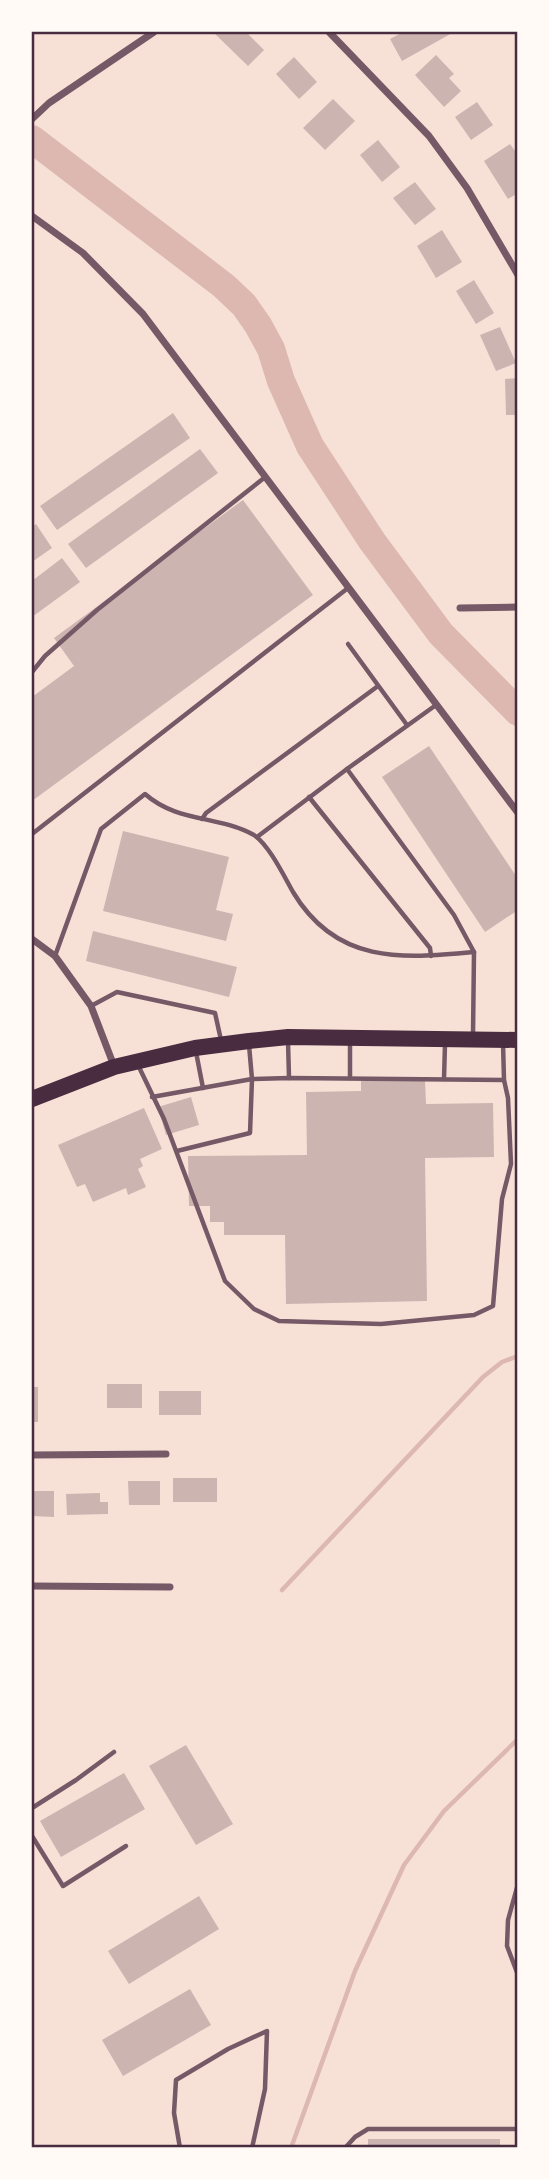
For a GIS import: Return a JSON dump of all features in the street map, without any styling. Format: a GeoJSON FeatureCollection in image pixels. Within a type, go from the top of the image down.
{"type":"FeatureCollection","features":[{"type":"Feature","properties":{"kind":"main road"},"geometry":{"type":"LineString","coordinates":[[32,1099],[114,1067],[221,1044],[288,1037],[510,1040]]}},
{"type":"Feature","properties":{"kind":"street"},"geometry":{"type":"LineString","coordinates":[[32,119],[49,103],[154,32]]}},
{"type":"Feature","properties":{"kind":"street"},"geometry":{"type":"LineString","coordinates":[[329,32],[429,136],[467,188],[517,275]]}},
{"type":"Feature","properties":{"kind":"street"},"geometry":{"type":"LineString","coordinates":[[32,216],[83,253],[143,314],[517,813]]}},
{"type":"Feature","properties":{"kind":"street"},"geometry":{"type":"LineString","coordinates":[[460,608],[517,607]]}},
{"type":"Feature","properties":{"kind":"street"},"geometry":{"type":"LineString","coordinates":[[32,939],[55,956],[91,1006],[114,1067]]}},
{"type":"Feature","properties":{"kind":"street"},"geometry":{"type":"LineString","coordinates":[[32,1455],[166,1454]]}},
{"type":"Feature","properties":{"kind":"street"},"geometry":{"type":"LineString","coordinates":[[32,1586],[170,1587]]}},
{"type":"Feature","properties":{"kind":"lane"},"geometry":{"type":"LineString","coordinates":[[32,672],[97,610],[264,478]]}},
{"type":"Feature","properties":{"kind":"lane"},"geometry":{"type":"LineString","coordinates":[[32,834],[348,588]]}},
{"type":"Feature","properties":{"kind":"lane"},"geometry":{"type":"LineString","coordinates":[[348,644],[407,725]]}},
{"type":"Feature","properties":{"kind":"lane"},"geometry":{"type":"LineString","coordinates":[[202,819],[206,813],[379,686]]}},
{"type":"Feature","properties":{"kind":"lane"},"geometry":{"type":"LineString","coordinates":[[257,837],[436,705]]}},
{"type":"Feature","properties":{"kind":"lane"},"geometry":{"type":"LineString","coordinates":[[347,769],[454,915],[474,952],[473,1040]]}},
{"type":"Feature","properties":{"kind":"lane"},"geometry":{"type":"LineString","coordinates":[[55,956],[101,829],[145,794],[159,806],[239,828],[257,837],[276,862],[300,904],[336,939],[354,947],[406,956],[474,952]]}},
{"type":"Feature","properties":{"kind":"lane"},"geometry":{"type":"LineString","coordinates":[[309,797],[430,948],[431,956]]}},
{"type":"Feature","properties":{"kind":"lane"},"geometry":{"type":"LineString","coordinates":[[91,1006],[117,992],[215,1013],[221,1044]]}},
{"type":"Feature","properties":{"kind":"lane"},"geometry":{"type":"LineString","coordinates":[[288,1037],[289,1077]]}},
{"type":"Feature","properties":{"kind":"lane"},"geometry":{"type":"LineString","coordinates":[[350,1038],[350,1077]]}},
{"type":"Feature","properties":{"kind":"lane"},"geometry":{"type":"LineString","coordinates":[[444,1079],[445,1039]]}},
{"type":"Feature","properties":{"kind":"lane"},"geometry":{"type":"LineString","coordinates":[[136,1061],[177,1151],[225,1281],[254,1308],[279,1321],[381,1325],[474,1315],[493,1306],[502,1199],[511,1164],[505,1080],[510,1040]]}},
{"type":"Feature","properties":{"kind":"lane"},"geometry":{"type":"LineString","coordinates":[[177,1151],[250,1133],[252,1079],[249,1041]]}},
{"type":"Feature","properties":{"kind":"lane"},"geometry":{"type":"LineString","coordinates":[[195,1048],[203,1088]]}},
{"type":"Feature","properties":{"kind":"lane"},"geometry":{"type":"LineString","coordinates":[[152,1097],[252,1079],[289,1077],[505,1080]]}},
{"type":"Feature","properties":{"kind":"lane"},"geometry":{"type":"LineString","coordinates":[[32,1808],[114,1752]]}},
{"type":"Feature","properties":{"kind":"lane"},"geometry":{"type":"LineString","coordinates":[[32,1836],[63,1886],[126,1846]]}},
{"type":"Feature","properties":{"kind":"lane"},"geometry":{"type":"LineString","coordinates":[[517,1884],[508,1920],[507,1947],[517,1975]]}},
{"type":"Feature","properties":{"kind":"lane"},"geometry":{"type":"LineString","coordinates":[[180,2147],[174,2113],[176,2080],[228,2049],[267,2031],[265,2089],[252,2147]]}},
{"type":"Feature","properties":{"kind":"lane"},"geometry":{"type":"LineString","coordinates":[[345,2147],[368,2129],[517,2129]]}},
{"type":"Feature","properties":{"kind":"building"},"geometry":{"type":"Polygon","coordinates":[[[213,32],[246,32],[264,50],[248,66],[213,32]]]}},
{"type":"Feature","properties":{"kind":"building"},"geometry":{"type":"Polygon","coordinates":[[[403,32],[454,32],[402,61],[390,39],[403,32]]]}},
{"type":"Feature","properties":{"kind":"building"},"geometry":{"type":"Polygon","coordinates":[[[436,55],[454,74],[449,78],[461,91],[444,107],[415,75],[436,55]]]}},
{"type":"Feature","properties":{"kind":"building"},"geometry":{"type":"Polygon","coordinates":[[[294,57],[317,82],[299,99],[276,74],[294,57]]]}},
{"type":"Feature","properties":{"kind":"building"},"geometry":{"type":"Polygon","coordinates":[[[333,99],[355,121],[325,150],[303,128],[333,99]]]}},
{"type":"Feature","properties":{"kind":"building"},"geometry":{"type":"Polygon","coordinates":[[[477,102],[493,125],[471,140],[455,117],[477,102]]]}},
{"type":"Feature","properties":{"kind":"building"},"geometry":{"type":"Polygon","coordinates":[[[378,140],[400,167],[382,182],[360,155],[378,140]]]}},
{"type":"Feature","properties":{"kind":"building"},"geometry":{"type":"Polygon","coordinates":[[[510,144],[518,155],[518,193],[508,199],[484,161],[510,144]]]}},
{"type":"Feature","properties":{"kind":"building"},"geometry":{"type":"Polygon","coordinates":[[[415,182],[436,209],[415,225],[393,198],[415,182]]]}},
{"type":"Feature","properties":{"kind":"building"},"geometry":{"type":"Polygon","coordinates":[[[442,230],[462,262],[436,278],[417,246],[442,230]]]}},
{"type":"Feature","properties":{"kind":"building"},"geometry":{"type":"Polygon","coordinates":[[[474,280],[494,313],[476,324],[456,291],[474,280]]]}},
{"type":"Feature","properties":{"kind":"building"},"geometry":{"type":"Polygon","coordinates":[[[500,327],[516,363],[496,371],[480,335],[500,327]]]}},
{"type":"Feature","properties":{"kind":"building"},"geometry":{"type":"Polygon","coordinates":[[[518,378],[518,415],[506,415],[505,379],[518,378]]]}},
{"type":"Feature","properties":{"kind":"building"},"geometry":{"type":"Polygon","coordinates":[[[173,413],[190,438],[57,530],[40,506],[173,413]]]}},
{"type":"Feature","properties":{"kind":"building"},"geometry":{"type":"Polygon","coordinates":[[[200,449],[218,473],[86,568],[68,544],[200,449]]]}},
{"type":"Feature","properties":{"kind":"building"},"geometry":{"type":"Polygon","coordinates":[[[243,500],[313,595],[32,801],[32,697],[74,666],[54,638],[243,500]]]}},
{"type":"Feature","properties":{"kind":"building"},"geometry":{"type":"Polygon","coordinates":[[[36,524],[52,548],[32,562],[32,527],[36,524]]]}},
{"type":"Feature","properties":{"kind":"building"},"geometry":{"type":"Polygon","coordinates":[[[62,558],[80,582],[32,617],[32,581],[62,558]]]}},
{"type":"Feature","properties":{"kind":"building"},"geometry":{"type":"Polygon","coordinates":[[[429,746],[518,879],[518,910],[485,932],[382,777],[429,746]]]}},
{"type":"Feature","properties":{"kind":"building"},"geometry":{"type":"Polygon","coordinates":[[[123,831],[229,857],[216,910],[233,914],[226,941],[103,911],[123,831]]]}},
{"type":"Feature","properties":{"kind":"building"},"geometry":{"type":"Polygon","coordinates":[[[93,931],[237,967],[229,997],[86,961],[93,931]]]}},
{"type":"Feature","properties":{"kind":"building"},"geometry":{"type":"Polygon","coordinates":[[[425,1080],[426,1104],[493,1103],[494,1157],[425,1158],[427,1301],[286,1304],[285,1235],[224,1235],[224,1222],[210,1222],[210,1206],[189,1206],[188,1156],[307,1155],[306,1092],[361,1091],[361,1081],[425,1080]]]}},
{"type":"Feature","properties":{"kind":"building"},"geometry":{"type":"Polygon","coordinates":[[[191,1097],[199,1125],[166,1135],[158,1107],[191,1097]]]}},
{"type":"Feature","properties":{"kind":"building"},"geometry":{"type":"Polygon","coordinates":[[[144,1108],[162,1149],[140,1159],[143,1166],[138,1169],[146,1187],[128,1195],[126,1188],[93,1202],[85,1184],[77,1187],[58,1145],[144,1108]]]}},
{"type":"Feature","properties":{"kind":"building"},"geometry":{"type":"Polygon","coordinates":[[[107,1384],[142,1384],[142,1408],[107,1408],[107,1384]]]}},
{"type":"Feature","properties":{"kind":"building"},"geometry":{"type":"Polygon","coordinates":[[[32,1387],[38,1387],[38,1422],[32,1422],[32,1387]]]}},
{"type":"Feature","properties":{"kind":"building"},"geometry":{"type":"Polygon","coordinates":[[[159,1391],[201,1391],[201,1415],[159,1415],[159,1391]]]}},
{"type":"Feature","properties":{"kind":"building"},"geometry":{"type":"Polygon","coordinates":[[[173,1478],[217,1478],[217,1502],[173,1502],[173,1478]]]}},
{"type":"Feature","properties":{"kind":"building"},"geometry":{"type":"Polygon","coordinates":[[[128,1481],[160,1481],[160,1505],[129,1505],[128,1481]]]}},
{"type":"Feature","properties":{"kind":"building"},"geometry":{"type":"Polygon","coordinates":[[[32,1491],[54,1491],[54,1517],[32,1516],[32,1491]]]}},
{"type":"Feature","properties":{"kind":"building"},"geometry":{"type":"Polygon","coordinates":[[[100,1493],[100,1502],[108,1502],[108,1514],[67,1515],[66,1494],[100,1493]]]}},
{"type":"Feature","properties":{"kind":"building"},"geometry":{"type":"Polygon","coordinates":[[[186,1745],[233,1824],[196,1845],[149,1766],[186,1745]]]}},
{"type":"Feature","properties":{"kind":"building"},"geometry":{"type":"Polygon","coordinates":[[[124,1773],[145,1809],[61,1857],[40,1821],[124,1773]]]}},
{"type":"Feature","properties":{"kind":"building"},"geometry":{"type":"Polygon","coordinates":[[[199,1896],[219,1929],[129,1984],[108,1951],[199,1896]]]}},
{"type":"Feature","properties":{"kind":"building"},"geometry":{"type":"Polygon","coordinates":[[[190,1989],[211,2025],[123,2076],[102,2040],[190,1989]]]}},
{"type":"Feature","properties":{"kind":"building"},"geometry":{"type":"Polygon","coordinates":[[[368,2139],[500,2139],[500,2148],[368,2148],[368,2139]]]}},
{"type":"Feature","properties":{"kind":"waterway"},"geometry":{"type":"LineString","coordinates":[[32,139],[224,286],[244,305],[271,349],[281,381],[310,446],[372,541],[441,634],[518,712]]}},
{"type":"Feature","properties":{"kind":"waterway"},"geometry":{"type":"LineString","coordinates":[[282,1590],[483,1377],[502,1362],[518,1356]]}},
{"type":"Feature","properties":{"kind":"waterway"},"geometry":{"type":"LineString","coordinates":[[291,2148],[355,1971],[404,1865],[444,1811],[518,1739]]}}]}
